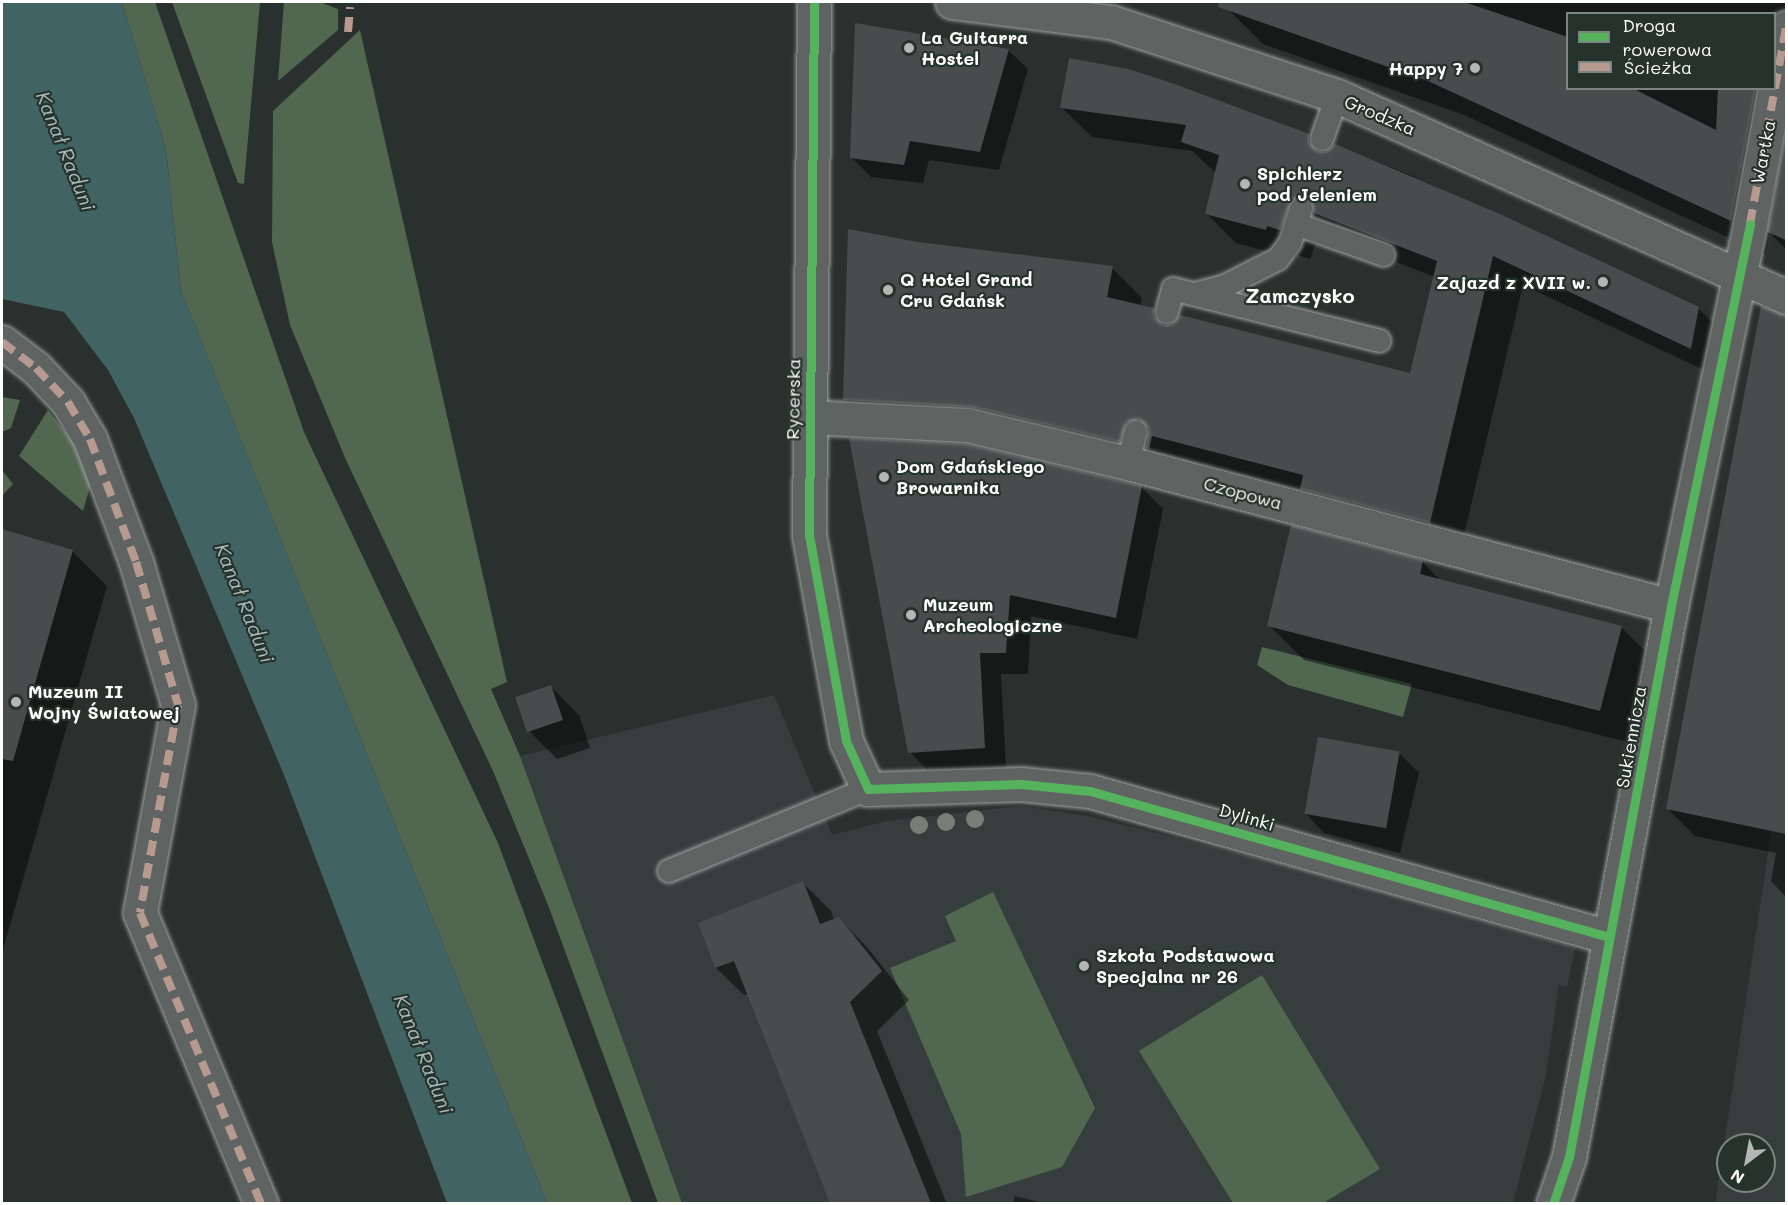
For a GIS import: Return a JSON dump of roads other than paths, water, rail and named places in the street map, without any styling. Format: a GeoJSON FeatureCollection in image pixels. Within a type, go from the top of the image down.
{"type":"FeatureCollection","features":[{"type":"Feature","properties":{"kind":"street","name":"Rycerska"},"geometry":{"type":"LineString","coordinates":[[814,2],[809,535],[819,604],[846,741],[868,789]]}},
{"type":"Feature","properties":{"kind":"street","name":"Grodzka"},"geometry":{"type":"LineString","coordinates":[[952,2],[1111,22],[1337,96],[1786,297]]}},
{"type":"Feature","properties":{"kind":"street","name":"Wartka"},"geometry":{"type":"LineString","coordinates":[[1776,82],[1786,27]]}},
{"type":"Feature","properties":{"kind":"street","name":"Wartka"},"geometry":{"type":"LineString","coordinates":[[1739,276],[1774,90]]}},
{"type":"Feature","properties":{"kind":"street","name":"Sukiennicza"},"geometry":{"type":"LineString","coordinates":[[1554,1203],[1569,1157],[1609,938],[1629,847],[1671,606],[1739,276]]}},
{"type":"Feature","properties":{"kind":"street"},"geometry":{"type":"LineString","coordinates":[[2,342],[36,368],[68,402],[90,439],[136,562],[178,705],[140,913],[261,1203]]}},
{"type":"Feature","properties":{"kind":"street","name":"Czopowa"},"geometry":{"type":"LineString","coordinates":[[809,417],[967,425],[1132,447],[1671,606]]}},
{"type":"Feature","properties":{"kind":"street","name":"Dylinki"},"geometry":{"type":"LineString","coordinates":[[868,789],[1021,784],[1090,790],[1609,938]]}},
{"type":"Feature","properties":{"kind":"lane"},"geometry":{"type":"LineString","coordinates":[[1322,139],[1337,96]]}},
{"type":"Feature","properties":{"kind":"lane"},"geometry":{"type":"LineString","coordinates":[[1197,293],[1226,286],[1278,259],[1290,243],[1299,216],[1384,255]]}},
{"type":"Feature","properties":{"kind":"lane"},"geometry":{"type":"LineString","coordinates":[[1167,312],[1173,289],[1197,293],[1380,340]]}},
{"type":"Feature","properties":{"kind":"lane"},"geometry":{"type":"LineString","coordinates":[[669,871],[868,789]]}},
{"type":"Feature","properties":{"kind":"water","name":"Kanał Raduni"},"geometry":{"type":"Polygon","coordinates":[[[2,2],[122,2],[166,150],[181,291],[547,1203],[447,1203],[284,775],[134,418],[108,370],[64,312],[2,299],[2,2]]]}},
{"type":"Feature","properties":{"kind":"place","name":"La Guitarra Hostel"},"geometry":{"type":"Point","coordinates":[909,48]}},
{"type":"Feature","properties":{"kind":"place","name":"Happy 7"},"geometry":{"type":"Point","coordinates":[1475,68]}},
{"type":"Feature","properties":{"kind":"place","name":"Spichlerz pod Jeleniem"},"geometry":{"type":"Point","coordinates":[1245,184]}},
{"type":"Feature","properties":{"kind":"place","name":"Zajazd z XVII w."},"geometry":{"type":"Point","coordinates":[1603,282]}},
{"type":"Feature","properties":{"kind":"place","name":"Q Hotel Grand Cru Gdańsk"},"geometry":{"type":"Point","coordinates":[888,290]}},
{"type":"Feature","properties":{"kind":"place","name":"Dom Gdańskiego Browarnika"},"geometry":{"type":"Point","coordinates":[884,477]}},
{"type":"Feature","properties":{"kind":"place","name":"Muzeum Archeologiczne"},"geometry":{"type":"Point","coordinates":[911,615]}},
{"type":"Feature","properties":{"kind":"place","name":"Muzeum II Wojny Światowej"},"geometry":{"type":"Point","coordinates":[16,702]}},
{"type":"Feature","properties":{"kind":"place","name":"Szkoła Podstawowa Specjalna nr 26"},"geometry":{"type":"Point","coordinates":[1084,966]}},
{"type":"Feature","properties":{"kind":"district","name":"Zamczysko"},"geometry":{"type":"Point","coordinates":[1300,295]}}]}
